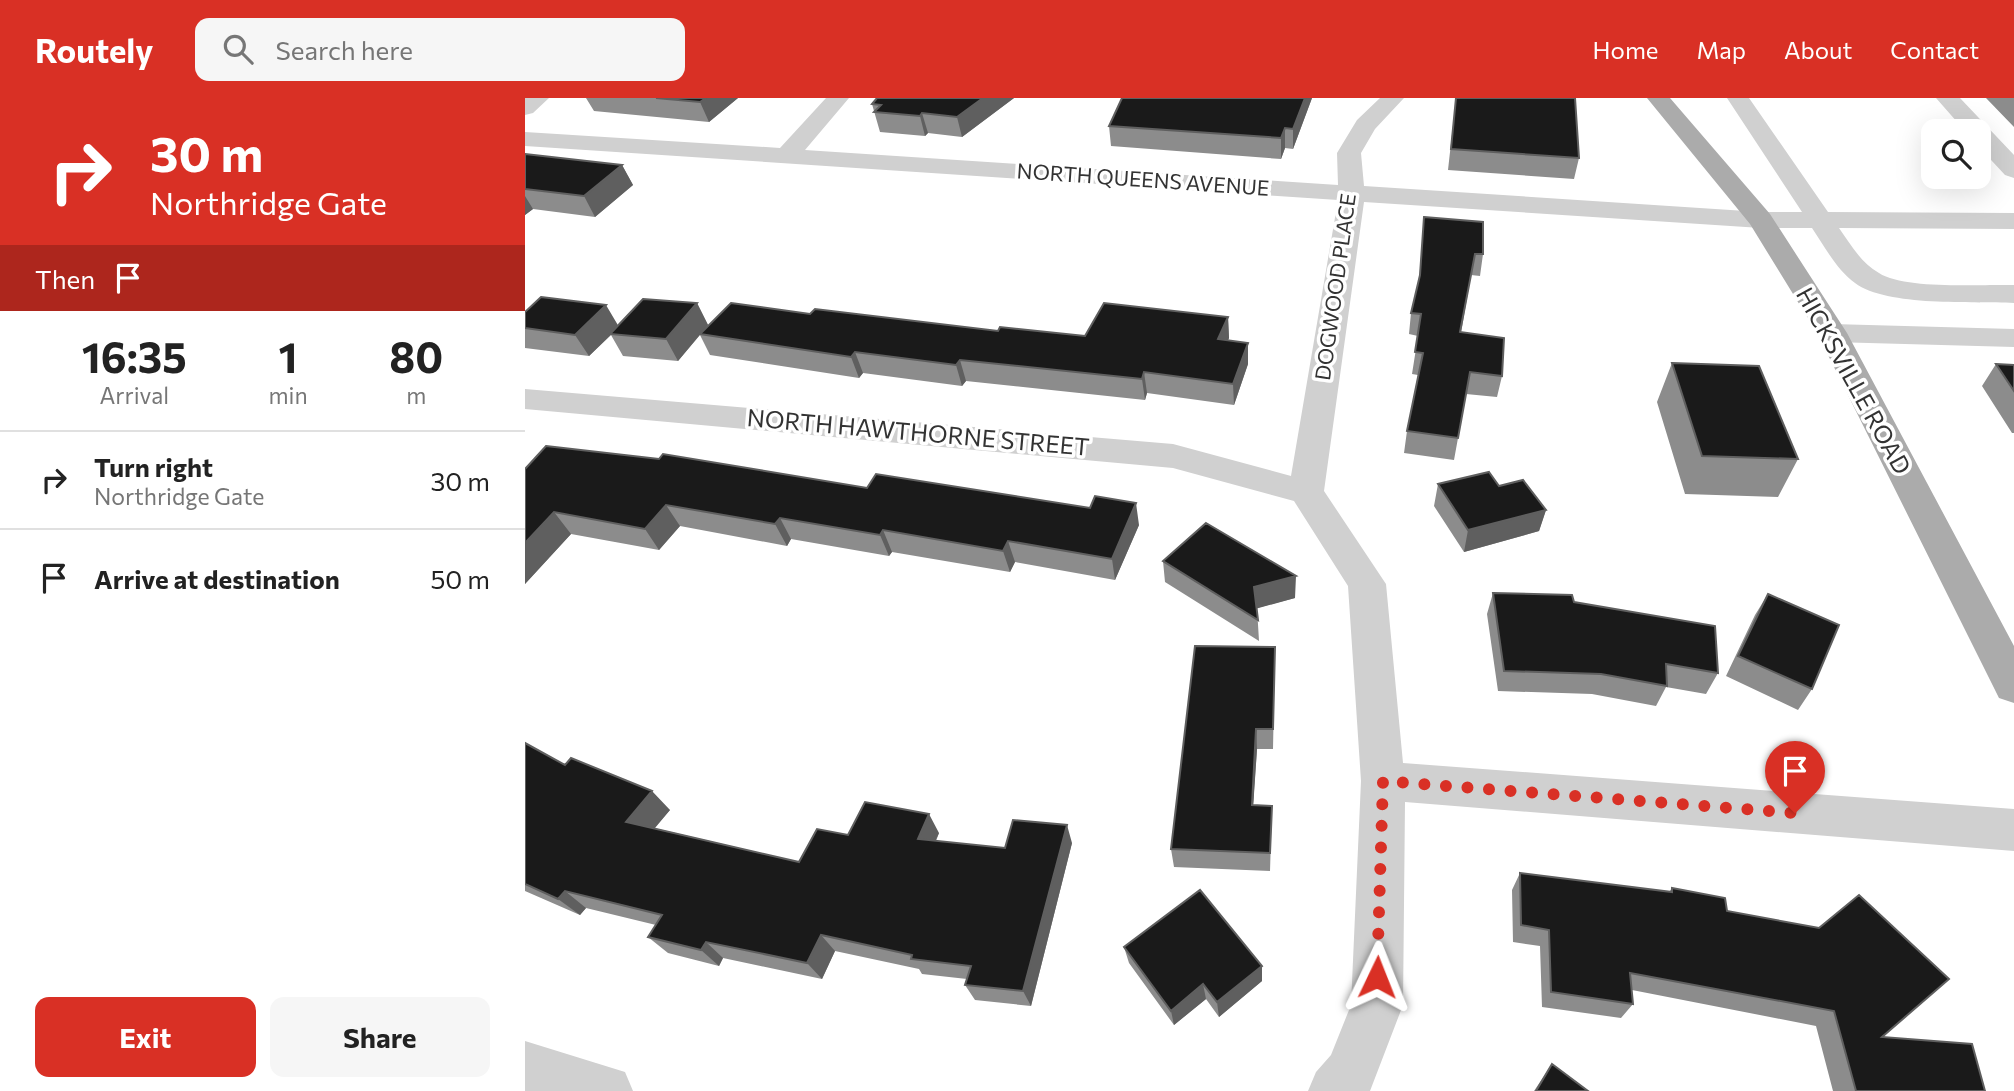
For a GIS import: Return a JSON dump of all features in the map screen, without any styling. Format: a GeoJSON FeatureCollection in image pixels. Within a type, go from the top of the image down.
{"type":"FeatureCollection","features":[{"type":"Feature","properties":{"kind":"main road","name":"HICKSVILLE ROAD"},"geometry":{"type":"LineString","coordinates":[[1658,98],[1761,220],[1832,333],[2014,686]]}},
{"type":"Feature","properties":{"kind":"street"},"geometry":{"type":"LineString","coordinates":[[525,108],[538,98]]}},
{"type":"Feature","properties":{"kind":"street"},"geometry":{"type":"LineString","coordinates":[[787,156],[838,98]]}},
{"type":"Feature","properties":{"kind":"street","name":"DOGWOOD PLACE"},"geometry":{"type":"LineString","coordinates":[[1307,492],[1352,195],[1349,153],[1365,125],[1393,98]]}},
{"type":"Feature","properties":{"kind":"street"},"geometry":{"type":"LineString","coordinates":[[1738,98],[1848,261],[1862,275],[1877,283],[1907,289],[2014,294]]}},
{"type":"Feature","properties":{"kind":"street"},"geometry":{"type":"LineString","coordinates":[[1947,98],[1967,119]]}},
{"type":"Feature","properties":{"kind":"street","name":"NORTH QUEENS AVENUE"},"geometry":{"type":"LineString","coordinates":[[525,139],[1761,220],[2014,221]]}},
{"type":"Feature","properties":{"kind":"street"},"geometry":{"type":"LineString","coordinates":[[1991,145],[2014,170]]}},
{"type":"Feature","properties":{"kind":"street"},"geometry":{"type":"LineString","coordinates":[[1832,333],[2014,338]]}},
{"type":"Feature","properties":{"kind":"street","name":"NORTH HAWTHORNE STREET"},"geometry":{"type":"LineString","coordinates":[[525,399],[1173,456],[1307,492]]}},
{"type":"Feature","properties":{"kind":"street"},"geometry":{"type":"LineString","coordinates":[[1307,492],[1367,584],[1383,781],[1377,1005],[1350,1074],[1335,1091]]}},
{"type":"Feature","properties":{"kind":"street"},"geometry":{"type":"LineString","coordinates":[[1383,781],[2014,830]]}},
{"type":"Feature","properties":{"kind":"street"},"geometry":{"type":"LineString","coordinates":[[525,1068],[580,1087],[606,1091]]}},
{"type":"Feature","properties":{"kind":"building"},"geometry":{"type":"Polygon","coordinates":[[[656,98],[706,98],[700,102],[656,98]]]}},
{"type":"Feature","properties":{"kind":"building"},"geometry":{"type":"Polygon","coordinates":[[[877,98],[983,98],[957,117],[874,112],[881,105],[872,104],[877,98]]]}},
{"type":"Feature","properties":{"kind":"building"},"geometry":{"type":"Polygon","coordinates":[[[1122,98],[1305,98],[1293,129],[1285,128],[1281,138],[1109,126],[1122,98]]]}},
{"type":"Feature","properties":{"kind":"building"},"geometry":{"type":"Polygon","coordinates":[[[1456,98],[1575,98],[1579,158],[1451,149],[1456,98]]]}},
{"type":"Feature","properties":{"kind":"building"},"geometry":{"type":"Polygon","coordinates":[[[525,154],[622,165],[584,196],[525,189],[525,154]]]}},
{"type":"Feature","properties":{"kind":"building"},"geometry":{"type":"Polygon","coordinates":[[[1424,217],[1483,222],[1483,254],[1475,254],[1460,332],[1504,338],[1502,376],[1470,372],[1458,438],[1407,431],[1423,353],[1415,352],[1421,314],[1411,313],[1420,275],[1424,217]]]}},
{"type":"Feature","properties":{"kind":"building"},"geometry":{"type":"Polygon","coordinates":[[[541,297],[606,305],[575,335],[525,328],[525,312],[541,297]]]}},
{"type":"Feature","properties":{"kind":"building"},"geometry":{"type":"Polygon","coordinates":[[[643,299],[697,303],[666,339],[610,334],[643,299]]]}},
{"type":"Feature","properties":{"kind":"building"},"geometry":{"type":"Polygon","coordinates":[[[731,303],[810,314],[815,309],[998,331],[1000,327],[1085,336],[1104,303],[1228,317],[1218,339],[1248,343],[1233,384],[1144,372],[1142,379],[960,360],[956,365],[855,352],[851,357],[700,334],[731,303]]]}},
{"type":"Feature","properties":{"kind":"building"},"geometry":{"type":"Polygon","coordinates":[[[1672,363],[1759,366],[1798,459],[1702,456],[1672,363]]]}},
{"type":"Feature","properties":{"kind":"building"},"geometry":{"type":"Polygon","coordinates":[[[1996,364],[2014,365],[2014,391],[1996,364]]]}},
{"type":"Feature","properties":{"kind":"building"},"geometry":{"type":"Polygon","coordinates":[[[546,446],[659,459],[663,454],[867,488],[876,474],[1090,508],[1095,496],[1136,503],[1112,559],[1008,541],[1003,551],[883,530],[880,535],[780,518],[775,524],[666,505],[645,529],[554,512],[525,543],[525,469],[546,446]]]}},
{"type":"Feature","properties":{"kind":"building"},"geometry":{"type":"Polygon","coordinates":[[[1489,472],[1499,486],[1523,480],[1546,510],[1468,530],[1438,484],[1489,472]]]}},
{"type":"Feature","properties":{"kind":"building"},"geometry":{"type":"Polygon","coordinates":[[[1206,523],[1296,576],[1254,587],[1258,620],[1163,561],[1206,523]]]}},
{"type":"Feature","properties":{"kind":"building"},"geometry":{"type":"Polygon","coordinates":[[[1493,593],[1572,595],[1574,602],[1715,626],[1718,673],[1666,664],[1667,686],[1601,674],[1504,671],[1493,593]]]}},
{"type":"Feature","properties":{"kind":"building"},"geometry":{"type":"Polygon","coordinates":[[[1768,594],[1839,625],[1812,689],[1738,656],[1768,594]]]}},
{"type":"Feature","properties":{"kind":"building"},"geometry":{"type":"Polygon","coordinates":[[[1195,646],[1275,647],[1273,729],[1256,729],[1252,805],[1272,806],[1270,853],[1171,849],[1195,646]]]}},
{"type":"Feature","properties":{"kind":"building"},"geometry":{"type":"Polygon","coordinates":[[[525,743],[565,765],[571,758],[652,791],[626,822],[799,862],[817,829],[848,835],[865,802],[929,814],[918,839],[1005,848],[1013,820],[1067,825],[1023,991],[965,985],[971,966],[911,959],[912,955],[821,935],[807,963],[706,942],[701,950],[648,937],[662,915],[565,891],[558,899],[525,884],[525,743]]]}},
{"type":"Feature","properties":{"kind":"building"},"geometry":{"type":"Polygon","coordinates":[[[1520,873],[1672,892],[1672,888],[1725,898],[1727,911],[1819,928],[1859,895],[1949,979],[1882,1037],[1972,1044],[1985,1091],[1856,1091],[1834,1011],[1630,973],[1633,1004],[1551,992],[1549,930],[1521,925],[1520,873]]]}},
{"type":"Feature","properties":{"kind":"building"},"geometry":{"type":"Polygon","coordinates":[[[1200,890],[1262,966],[1217,1002],[1203,984],[1171,1011],[1124,947],[1200,890]]]}},
{"type":"Feature","properties":{"kind":"building"},"geometry":{"type":"Polygon","coordinates":[[[1552,1064],[1588,1091],[1536,1091],[1552,1064]]]}},
{"type":"Feature","properties":{"kind":"route"},"geometry":{"type":"LineString","coordinates":[[1377,977],[1383,781],[1795,813]]}}]}
